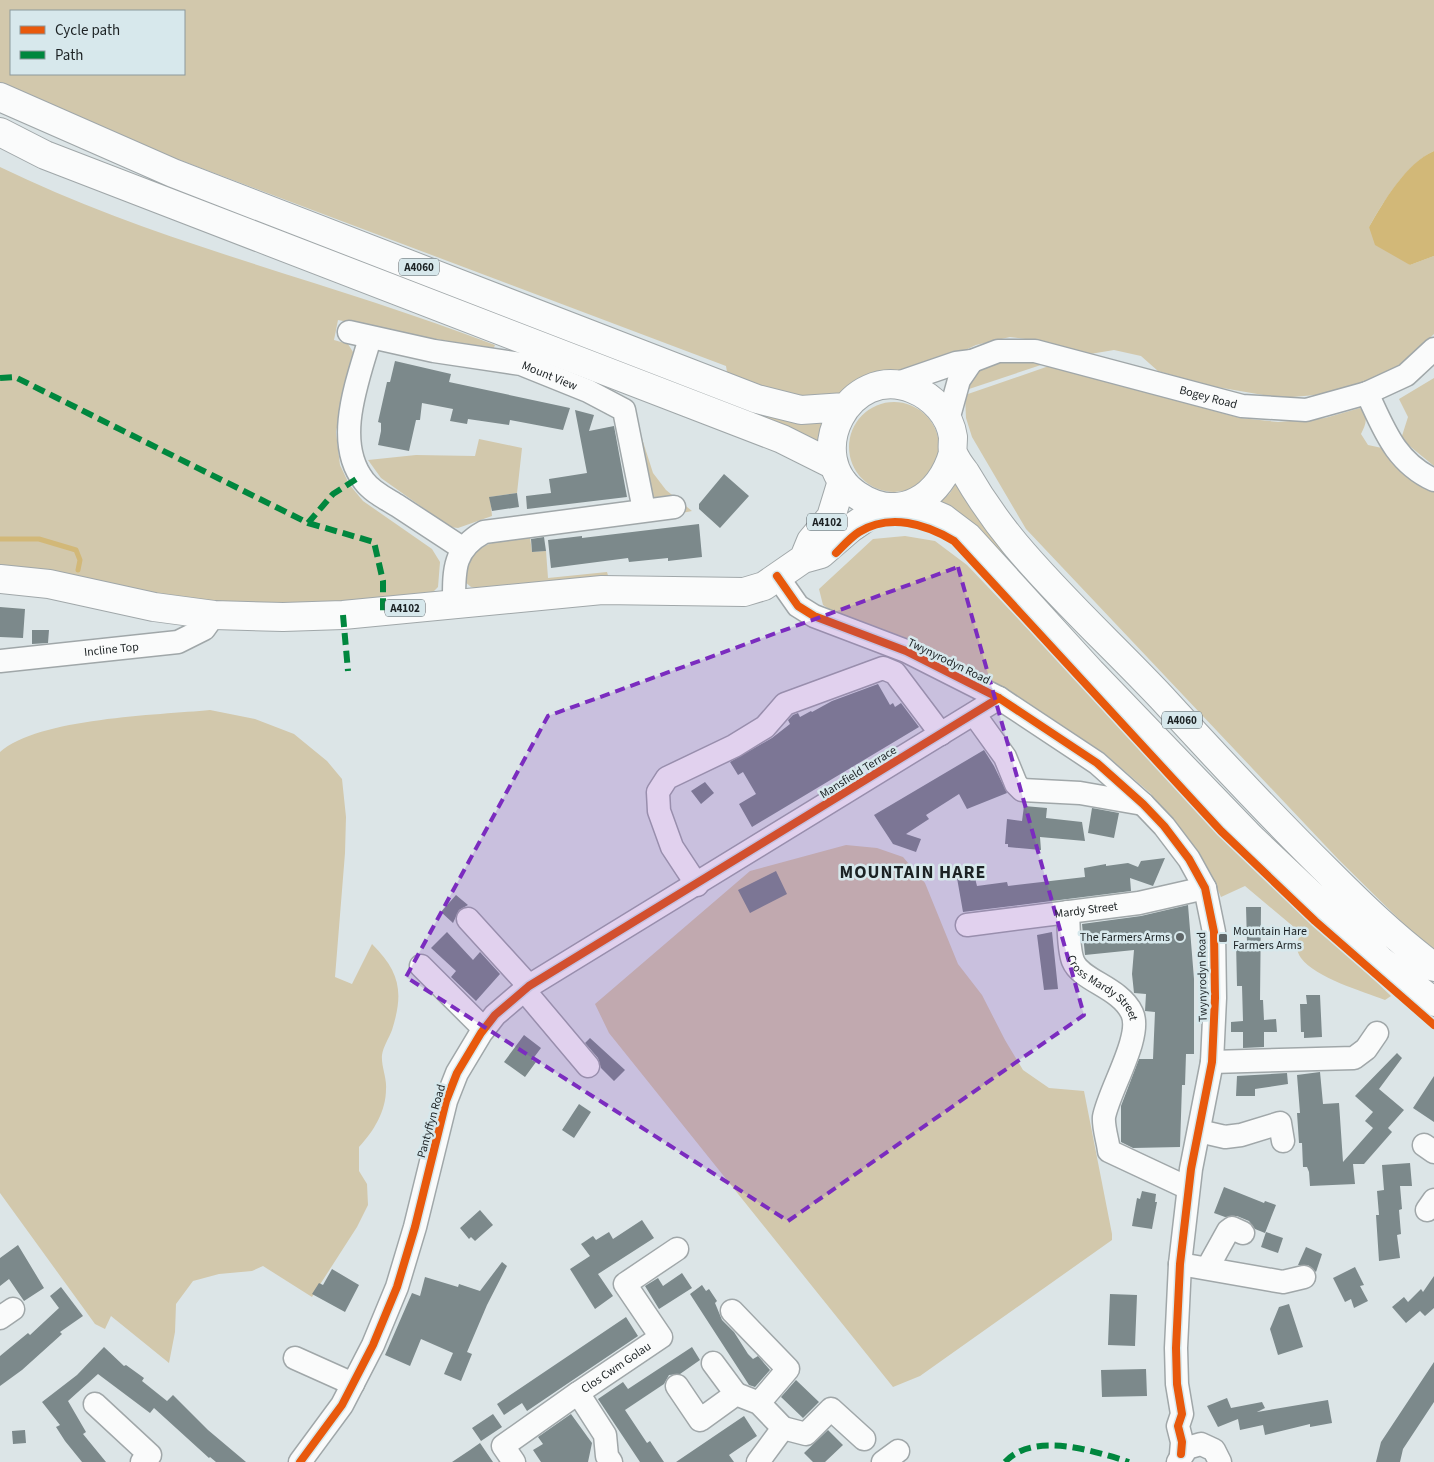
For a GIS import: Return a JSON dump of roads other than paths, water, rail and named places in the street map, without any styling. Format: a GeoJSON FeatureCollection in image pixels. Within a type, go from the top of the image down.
{"type":"FeatureCollection","features":[{"type":"Feature","properties":{"kind":"main road","name":"A4060"},"geometry":{"type":"LineString","coordinates":[[0,97],[173,173],[757,399],[801,410],[845,407]]}},
{"type":"Feature","properties":{"kind":"main road","name":"A4060"},"geometry":{"type":"LineString","coordinates":[[0,132],[45,155],[782,439],[838,473]]}},
{"type":"Feature","properties":{"kind":"main road"},"geometry":{"type":"LineString","coordinates":[[892,384],[910,387],[926,394],[948,420],[953,436],[953,453],[948,469],[939,484],[926,496],[901,505],[873,504],[856,495],[838,473],[832,450],[832,435],[837,420],[845,407],[858,395],[875,387],[892,384]]}},
{"type":"Feature","properties":{"kind":"main road","name":"A4060"},"geometry":{"type":"LineString","coordinates":[[953,453],[987,510],[1032,565],[1117,650],[1272,816],[1396,939],[1434,967]]}},
{"type":"Feature","properties":{"kind":"main road","name":"A4102"},"geometry":{"type":"LineString","coordinates":[[803,559],[811,542],[831,517],[838,473]]}},
{"type":"Feature","properties":{"kind":"main road","name":"A4060"},"geometry":{"type":"LineString","coordinates":[[901,505],[943,518],[968,536],[1091,672],[1252,838],[1380,960],[1434,1002]]}},
{"type":"Feature","properties":{"kind":"main road","name":"A4102"},"geometry":{"type":"LineString","coordinates":[[0,578],[49,584],[154,607],[214,616],[283,617],[343,615],[454,602],[602,590],[744,592],[764,586],[803,559],[821,554],[864,519],[901,505]]}},
{"type":"Feature","properties":{"kind":"street","name":"Mount View"},"geometry":{"type":"LineString","coordinates":[[462,548],[375,491],[364,482],[352,461],[349,438],[359,335],[434,352],[521,364],[588,391],[624,410],[629,427],[644,510]]}},
{"type":"Feature","properties":{"kind":"street","name":"Bogey Road"},"geometry":{"type":"LineString","coordinates":[[892,384],[956,364],[972,361],[998,351],[1035,351],[1242,406],[1306,410],[1367,393],[1406,375],[1434,349]]}},
{"type":"Feature","properties":{"kind":"street"},"geometry":{"type":"LineString","coordinates":[[948,420],[959,380],[972,361]]}},
{"type":"Feature","properties":{"kind":"street"},"geometry":{"type":"LineString","coordinates":[[1367,393],[1389,442],[1421,474],[1434,480]]}},
{"type":"Feature","properties":{"kind":"street"},"geometry":{"type":"LineString","coordinates":[[454,602],[454,582],[462,548],[469,540],[484,532],[674,507]]}},
{"type":"Feature","properties":{"kind":"street","name":"Twynyrodyn Road"},"geometry":{"type":"LineString","coordinates":[[777,576],[798,606],[814,616],[906,652],[999,698],[1097,763],[1144,804],[1164,826],[1189,859],[1205,888],[1214,932],[1215,998],[1212,1062],[1188,1188],[1180,1264],[1176,1357],[1177,1384],[1182,1414],[1178,1426],[1182,1442],[1180,1458]]}},
{"type":"Feature","properties":{"kind":"street","name":"Incline Top"},"geometry":{"type":"LineString","coordinates":[[0,661],[178,642],[204,629],[214,616]]}},
{"type":"Feature","properties":{"kind":"street"},"geometry":{"type":"LineString","coordinates":[[697,885],[672,848],[659,811],[658,792],[667,778],[734,746],[765,727],[785,704],[867,672],[883,668],[895,673],[942,734]]}},
{"type":"Feature","properties":{"kind":"street","name":"Mansfield Terrace"},"geometry":{"type":"LineString","coordinates":[[728,866],[999,698]]}},
{"type":"Feature","properties":{"kind":"street"},"geometry":{"type":"LineString","coordinates":[[974,714],[1006,757],[1016,784],[1022,790],[1080,793],[1144,804]]}},
{"type":"Feature","properties":{"kind":"street","name":"Pantyffyn Road"},"geometry":{"type":"LineString","coordinates":[[300,1462],[342,1405],[373,1345],[396,1287],[414,1227],[446,1101],[454,1080],[484,1029],[508,1003],[526,988],[728,866]]}},
{"type":"Feature","properties":{"kind":"street","name":"Mardy Street"},"geometry":{"type":"LineString","coordinates":[[966,925],[1139,902],[1205,888]]}},
{"type":"Feature","properties":{"kind":"street","name":"Cross Mardy Street"},"geometry":{"type":"LineString","coordinates":[[1068,912],[1073,960],[1079,972],[1111,989],[1132,1013],[1134,1036],[1114,1084],[1104,1119],[1109,1151],[1188,1188]]}},
{"type":"Feature","properties":{"kind":"street"},"geometry":{"type":"LineString","coordinates":[[468,919],[588,1066]]}},
{"type":"Feature","properties":{"kind":"street"},"geometry":{"type":"LineString","coordinates":[[421,966],[484,1029]]}},
{"type":"Feature","properties":{"kind":"street"},"geometry":{"type":"LineString","coordinates":[[1212,1062],[1354,1058],[1366,1049],[1377,1033]]}},
{"type":"Feature","properties":{"kind":"street"},"geometry":{"type":"LineString","coordinates":[[1199,1131],[1225,1137],[1241,1135],[1280,1123],[1283,1141]]}},
{"type":"Feature","properties":{"kind":"street"},"geometry":{"type":"LineString","coordinates":[[1208,1268],[1228,1231],[1232,1228],[1243,1233]]}},
{"type":"Feature","properties":{"kind":"street","name":"Clos Cwm Golau"},"geometry":{"type":"LineString","coordinates":[[610,1462],[607,1456],[605,1434],[587,1382],[662,1338],[625,1284],[677,1248]]}},
{"type":"Feature","properties":{"kind":"street"},"geometry":{"type":"LineString","coordinates":[[1180,1264],[1283,1282],[1304,1277]]}},
{"type":"Feature","properties":{"kind":"street"},"geometry":{"type":"LineString","coordinates":[[732,1311],[788,1369],[759,1403]]}},
{"type":"Feature","properties":{"kind":"street"},"geometry":{"type":"LineString","coordinates":[[295,1358],[353,1384]]}},
{"type":"Feature","properties":{"kind":"street"},"geometry":{"type":"LineString","coordinates":[[713,1363],[736,1394],[759,1403],[783,1428],[806,1434],[831,1409],[864,1439]]}},
{"type":"Feature","properties":{"kind":"street"},"geometry":{"type":"LineString","coordinates":[[514,1462],[504,1446],[587,1382]]}},
{"type":"Feature","properties":{"kind":"street"},"geometry":{"type":"LineString","coordinates":[[677,1386],[700,1420],[736,1394]]}},
{"type":"Feature","properties":{"kind":"street"},"geometry":{"type":"LineString","coordinates":[[95,1404],[150,1460]]}},
{"type":"Feature","properties":{"kind":"street","name":"Twynyrodyn Road"},"geometry":{"type":"LineString","coordinates":[[1182,1414],[1193,1419],[1220,1456]]}},
{"type":"Feature","properties":{"kind":"street"},"geometry":{"type":"LineString","coordinates":[[758,1462],[783,1428]]}},
{"type":"Feature","properties":{"kind":"street","name":"Twynyrodyn Road"},"geometry":{"type":"LineString","coordinates":[[1180,1458],[1193,1445],[1220,1456]]}},
{"type":"Feature","properties":{"kind":"waterway"},"geometry":{"type":"LineString","coordinates":[[0,539],[39,539],[76,550],[80,560],[78,570]]}},
{"type":"Feature","properties":{"kind":"place","name":"The Farmers Arms"},"geometry":{"type":"Point","coordinates":[1180,937]}},
{"type":"Feature","properties":{"kind":"place","name":"Mountain Hare Farmers Arms"},"geometry":{"type":"Point","coordinates":[1223,938]}},
{"type":"Feature","properties":{"kind":"district","name":"MOUNTAIN HARE"},"geometry":{"type":"Point","coordinates":[913,872]}}]}
